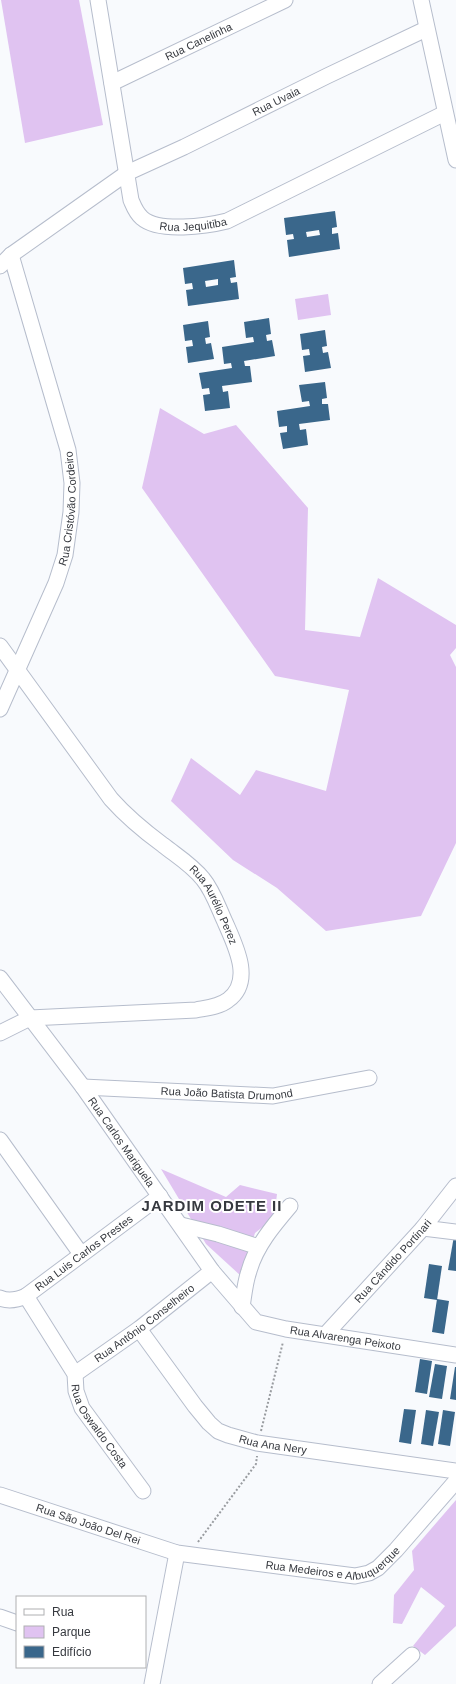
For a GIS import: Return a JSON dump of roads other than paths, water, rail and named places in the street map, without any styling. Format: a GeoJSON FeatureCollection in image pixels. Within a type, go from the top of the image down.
{"type":"FeatureCollection","features":[{"type":"Feature","properties":{"kind":"street","name":"Rua Jequitiba"},"geometry":{"type":"LineString","coordinates":[[98,0],[131,200],[135,210],[143,219],[155,224],[166,226],[215,224],[227,221],[445,113]]}},
{"type":"Feature","properties":{"kind":"street","name":"Rua Canelinha"},"geometry":{"type":"LineString","coordinates":[[112,83],[285,0]]}},
{"type":"Feature","properties":{"kind":"street"},"geometry":{"type":"LineString","coordinates":[[421,0],[426,29],[456,160]]}},
{"type":"Feature","properties":{"kind":"street","name":"Rua Uvaia"},"geometry":{"type":"LineString","coordinates":[[0,266],[11,255],[127,173],[184,147],[426,29]]}},
{"type":"Feature","properties":{"kind":"street","name":"Rua Cristóvão Cordeiro"},"geometry":{"type":"LineString","coordinates":[[0,709],[56,583],[65,555],[71,512],[72,483],[68,450],[11,255]]}},
{"type":"Feature","properties":{"kind":"street","name":"Rua Aurélio Perez"},"geometry":{"type":"LineString","coordinates":[[0,646],[111,799],[126,816],[191,866],[202,878],[209,888],[234,944],[241,964],[241,973],[236,990],[228,1000],[211,1007],[196,1010],[30,1018],[0,1033]]}},
{"type":"Feature","properties":{"kind":"street","name":"Rua Carlos Mariguela"},"geometry":{"type":"LineString","coordinates":[[0,978],[83,1087],[212,1271],[242,1307]]}},
{"type":"Feature","properties":{"kind":"street","name":"Rua João Batista Drumond"},"geometry":{"type":"LineString","coordinates":[[83,1087],[273,1096],[369,1078]]}},
{"type":"Feature","properties":{"kind":"street"},"geometry":{"type":"LineString","coordinates":[[0,1140],[82,1254]]}},
{"type":"Feature","properties":{"kind":"street","name":"Rua Cândido Portinari"},"geometry":{"type":"LineString","coordinates":[[326,1334],[423,1228],[456,1186]]}},
{"type":"Feature","properties":{"kind":"street","name":"Rua Luis Carlos Prestes"},"geometry":{"type":"LineString","coordinates":[[26,1296],[160,1196]]}},
{"type":"Feature","properties":{"kind":"street"},"geometry":{"type":"LineString","coordinates":[[242,1307],[248,1274],[259,1247],[290,1206]]}},
{"type":"Feature","properties":{"kind":"street"},"geometry":{"type":"LineString","coordinates":[[181,1225],[218,1234],[259,1247]]}},
{"type":"Feature","properties":{"kind":"street"},"geometry":{"type":"LineString","coordinates":[[423,1228],[456,1232]]}},
{"type":"Feature","properties":{"kind":"street","name":"Rua Antônio Conselheiro"},"geometry":{"type":"LineString","coordinates":[[75,1374],[139,1329],[212,1271]]}},
{"type":"Feature","properties":{"kind":"street"},"geometry":{"type":"LineString","coordinates":[[0,1298],[4,1300],[18,1300],[26,1296]]}},
{"type":"Feature","properties":{"kind":"street","name":"Rua Oswaldo Costa"},"geometry":{"type":"LineString","coordinates":[[26,1296],[75,1374],[76,1391],[82,1408],[144,1491]]}},
{"type":"Feature","properties":{"kind":"street","name":"Rua Alvarenga Peixoto"},"geometry":{"type":"LineString","coordinates":[[242,1307],[252,1319],[260,1324],[456,1355]]}},
{"type":"Feature","properties":{"kind":"street","name":"Rua Ana Nery"},"geometry":{"type":"LineString","coordinates":[[139,1329],[195,1406],[209,1423],[218,1431],[257,1443],[456,1471]]}},
{"type":"Feature","properties":{"kind":"street","name":"Rua Medeiros e Albuquerque"},"geometry":{"type":"LineString","coordinates":[[177,1553],[338,1574],[363,1575],[378,1568],[396,1550],[456,1481]]}},
{"type":"Feature","properties":{"kind":"street","name":"Rua São João Del Rei"},"geometry":{"type":"LineString","coordinates":[[0,1495],[177,1553]]}},
{"type":"Feature","properties":{"kind":"street"},"geometry":{"type":"LineString","coordinates":[[152,1684],[152,1648],[177,1553]]}},
{"type":"Feature","properties":{"kind":"street"},"geometry":{"type":"LineString","coordinates":[[0,1617],[16,1624]]}},
{"type":"Feature","properties":{"kind":"street"},"geometry":{"type":"LineString","coordinates":[[380,1684],[412,1655]]}},
{"type":"Feature","properties":{"kind":"district","name":"JARDIM ODETE II"},"geometry":{"type":"Point","coordinates":[212,1205]}}]}
